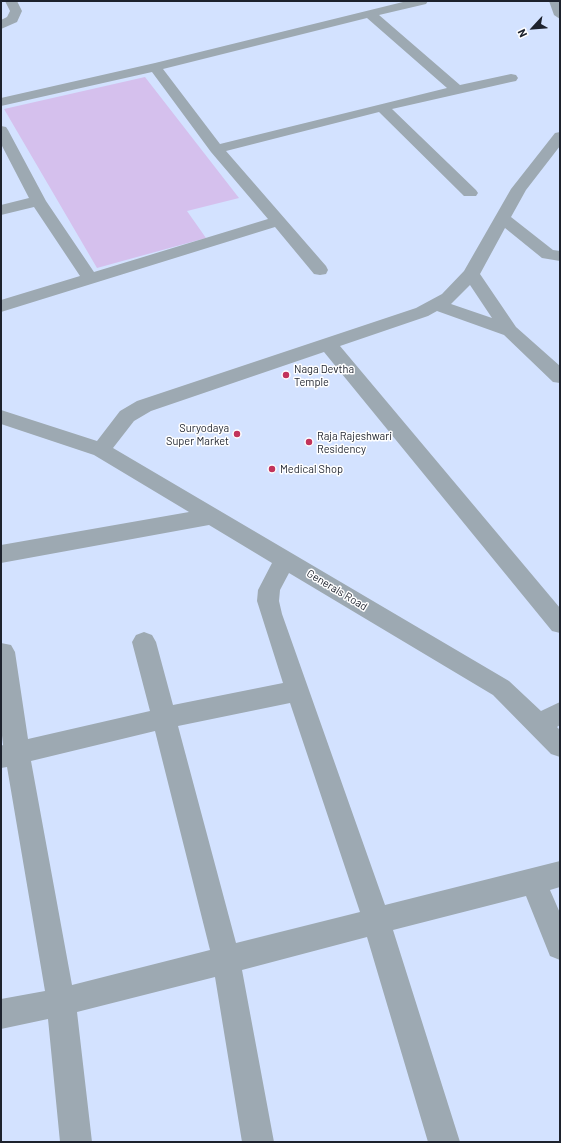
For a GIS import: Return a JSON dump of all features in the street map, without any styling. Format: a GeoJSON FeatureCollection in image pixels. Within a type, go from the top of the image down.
{"type":"FeatureCollection","features":[{"type":"Feature","properties":{"kind":"street"},"geometry":{"type":"LineString","coordinates":[[1,25],[12,19],[16,11],[11,1]]}},
{"type":"Feature","properties":{"kind":"street"},"geometry":{"type":"LineString","coordinates":[[1,102],[155,67],[422,1]]}},
{"type":"Feature","properties":{"kind":"street"},"geometry":{"type":"LineString","coordinates":[[555,1],[560,14]]}},
{"type":"Feature","properties":{"kind":"street"},"geometry":{"type":"LineString","coordinates":[[370,14],[457,90]]}},
{"type":"Feature","properties":{"kind":"street"},"geometry":{"type":"LineString","coordinates":[[155,67],[216,149],[320,270]]}},
{"type":"Feature","properties":{"kind":"street"},"geometry":{"type":"LineString","coordinates":[[216,149],[382,107],[511,78]]}},
{"type":"Feature","properties":{"kind":"street"},"geometry":{"type":"LineString","coordinates":[[382,107],[470,193]]}},
{"type":"Feature","properties":{"kind":"street"},"geometry":{"type":"LineString","coordinates":[[1,130],[38,201],[90,279]]}},
{"type":"Feature","properties":{"kind":"street"},"geometry":{"type":"LineString","coordinates":[[102,450],[123,420],[144,406],[422,312],[437,305],[457,291],[471,274],[504,219],[519,189],[560,136]]}},
{"type":"Feature","properties":{"kind":"street"},"geometry":{"type":"LineString","coordinates":[[1,210],[38,201]]}},
{"type":"Feature","properties":{"kind":"street"},"geometry":{"type":"LineString","coordinates":[[504,219],[548,254],[560,256]]}},
{"type":"Feature","properties":{"kind":"street"},"geometry":{"type":"LineString","coordinates":[[1,306],[278,221]]}},
{"type":"Feature","properties":{"kind":"street"},"geometry":{"type":"LineString","coordinates":[[471,274],[510,331],[560,376]]}},
{"type":"Feature","properties":{"kind":"street"},"geometry":{"type":"LineString","coordinates":[[437,305],[510,331]]}},
{"type":"Feature","properties":{"kind":"street"},"geometry":{"type":"LineString","coordinates":[[327,343],[560,624]]}},
{"type":"Feature","properties":{"kind":"street","name":"Generals Road"},"geometry":{"type":"LineString","coordinates":[[1,417],[102,450],[501,688],[560,746]]}},
{"type":"Feature","properties":{"kind":"street"},"geometry":{"type":"LineString","coordinates":[[1,554],[212,516]]}},
{"type":"Feature","properties":{"kind":"street"},"geometry":{"type":"LineString","coordinates":[[285,559],[269,590],[268,601],[271,614],[376,920],[444,1142]]}},
{"type":"Feature","properties":{"kind":"street"},"geometry":{"type":"LineString","coordinates":[[144,642],[226,958],[258,1142]]}},
{"type":"Feature","properties":{"kind":"street"},"geometry":{"type":"LineString","coordinates":[[3,652],[9,755],[61,1002],[76,1142]]}},
{"type":"Feature","properties":{"kind":"street"},"geometry":{"type":"LineString","coordinates":[[9,755],[164,718],[297,691]]}},
{"type":"Feature","properties":{"kind":"street"},"geometry":{"type":"LineString","coordinates":[[538,725],[560,713]]}},
{"type":"Feature","properties":{"kind":"street"},"geometry":{"type":"LineString","coordinates":[[1,1014],[61,1002],[226,958],[560,874]]}},
{"type":"Feature","properties":{"kind":"street"},"geometry":{"type":"LineString","coordinates":[[533,881],[560,946]]}},
{"type":"Feature","properties":{"kind":"shaded area"},"geometry":{"type":"Polygon","coordinates":[[[145,77],[239,198],[187,211],[206,238],[97,268],[4,109],[145,77]]]}},
{"type":"Feature","properties":{"kind":"place","name":"Naga Devtha Temple"},"geometry":{"type":"Point","coordinates":[286,375]}},
{"type":"Feature","properties":{"kind":"place","name":"Suryodaya Super Market"},"geometry":{"type":"Point","coordinates":[237,434]}},
{"type":"Feature","properties":{"kind":"place","name":"Raja Rajeshwari Residency"},"geometry":{"type":"Point","coordinates":[309,442]}},
{"type":"Feature","properties":{"kind":"place","name":"Medical Shop"},"geometry":{"type":"Point","coordinates":[272,469]}}]}
